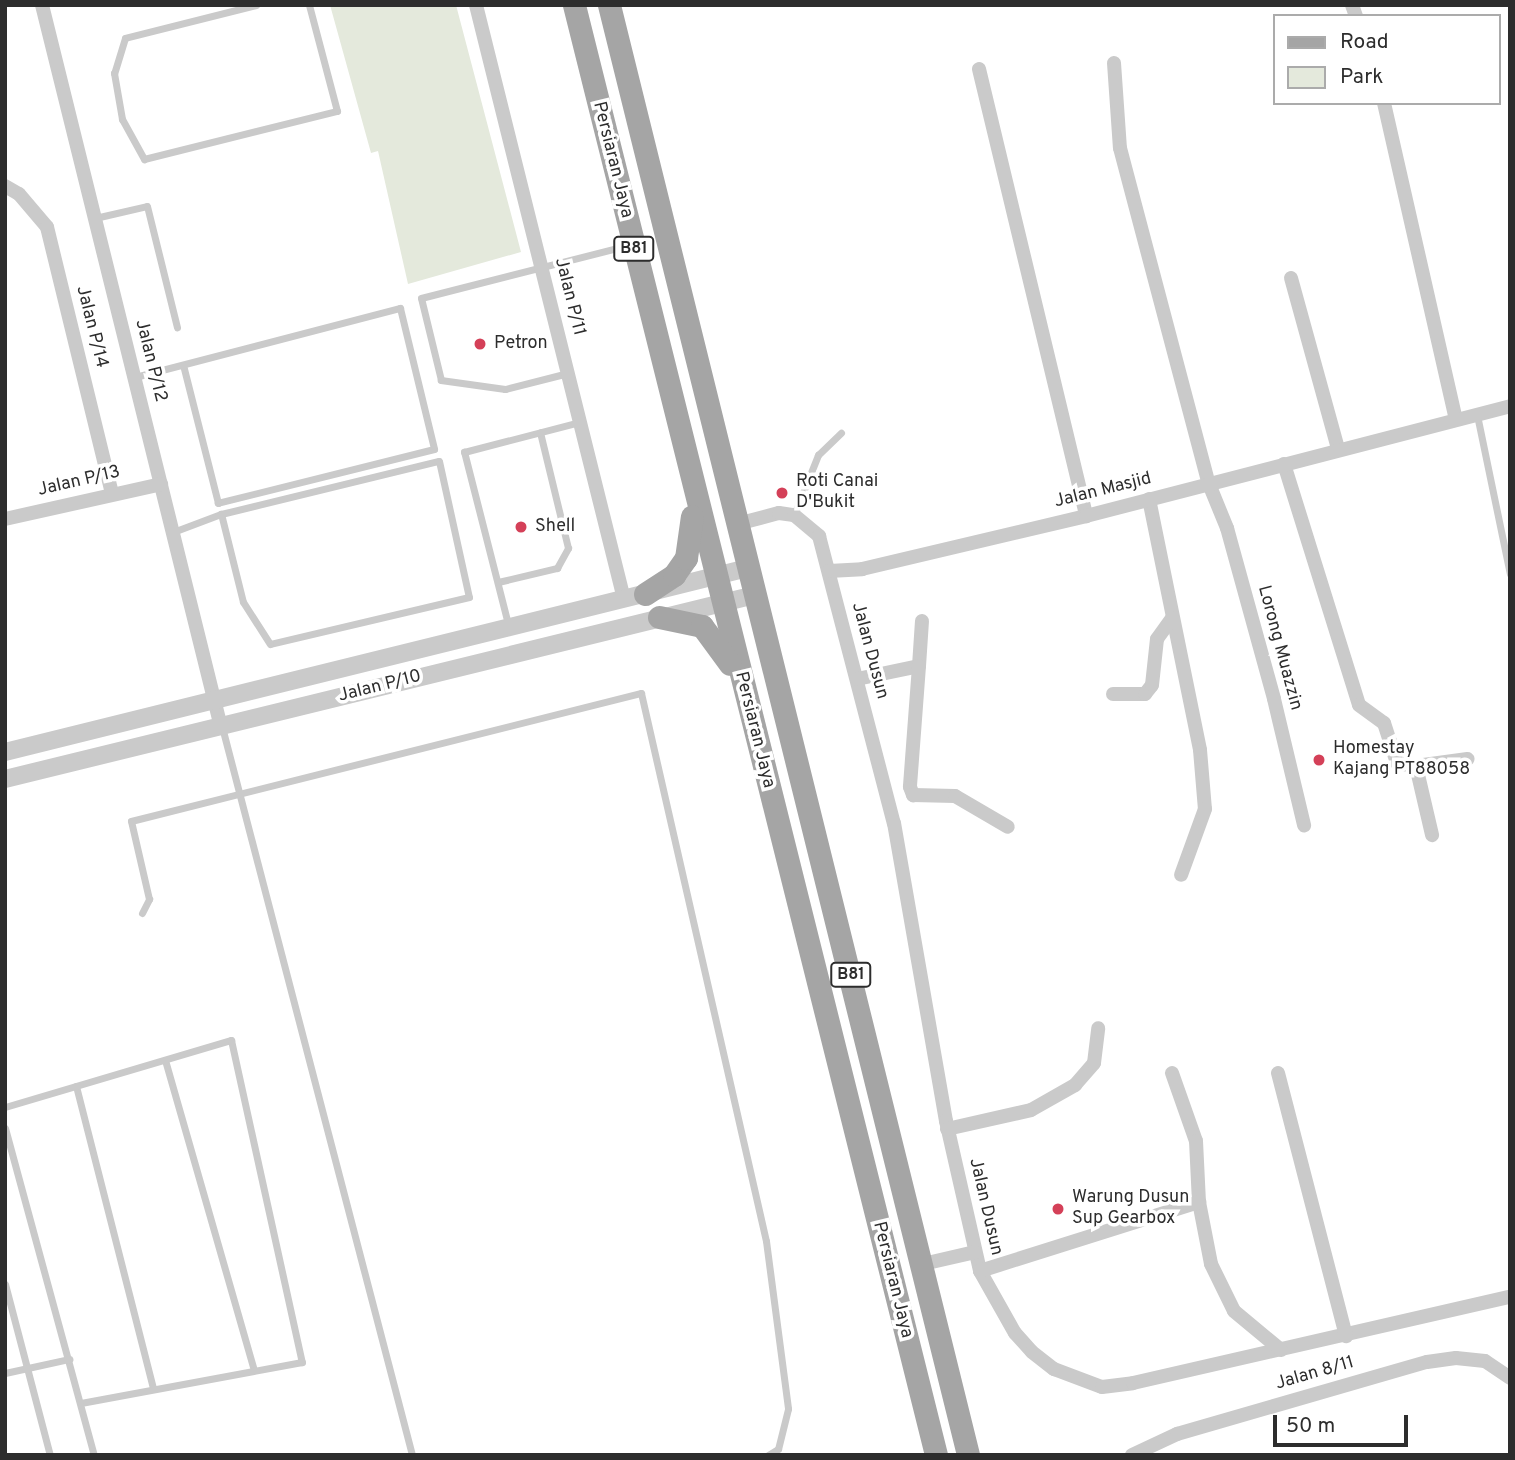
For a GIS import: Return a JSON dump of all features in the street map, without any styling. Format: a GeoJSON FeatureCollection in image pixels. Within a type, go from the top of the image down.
{"type":"FeatureCollection","features":[{"type":"Feature","properties":{"kind":"main road","name":"Persiaran Jaya"},"geometry":{"type":"LineString","coordinates":[[574,5],[714,577],[936,1455]]}},
{"type":"Feature","properties":{"kind":"main road","name":"Persiaran Jaya"},"geometry":{"type":"LineString","coordinates":[[609,5],[923,1264],[968,1455]]}},
{"type":"Feature","properties":{"kind":"main road"},"geometry":{"type":"LineString","coordinates":[[635,596],[674,575],[686,558],[692,539],[692,484]]}},
{"type":"Feature","properties":{"kind":"main road"},"geometry":{"type":"LineString","coordinates":[[659,617],[702,626],[741,681]]}},
{"type":"Feature","properties":{"kind":"street","name":"Jalan P/11"},"geometry":{"type":"LineString","coordinates":[[476,5],[580,422],[635,596]]}},
{"type":"Feature","properties":{"kind":"street","name":"Jalan P/12"},"geometry":{"type":"LineString","coordinates":[[46,6],[95,219],[221,727]]}},
{"type":"Feature","properties":{"kind":"street","name":"Lorong Muazzin"},"geometry":{"type":"LineString","coordinates":[[1114,64],[1120,148],[1209,484],[1227,528],[1304,825]]}},
{"type":"Feature","properties":{"kind":"street"},"geometry":{"type":"LineString","coordinates":[[979,69],[1086,516]]}},
{"type":"Feature","properties":{"kind":"street"},"geometry":{"type":"LineString","coordinates":[[1384,105],[1456,419]]}},
{"type":"Feature","properties":{"kind":"street","name":"Jalan P/14"},"geometry":{"type":"LineString","coordinates":[[5,186],[19,194],[47,227],[112,494]]}},
{"type":"Feature","properties":{"kind":"street"},"geometry":{"type":"LineString","coordinates":[[1291,278],[1338,449]]}},
{"type":"Feature","properties":{"kind":"street","name":"Jalan Masjid"},"geometry":{"type":"LineString","coordinates":[[828,571],[862,569],[1086,516],[1510,406]]}},
{"type":"Feature","properties":{"kind":"street"},"geometry":{"type":"LineString","coordinates":[[1283,464],[1359,705],[1384,723],[1397,763],[1416,766],[1468,759]]}},
{"type":"Feature","properties":{"kind":"street","name":"Jalan P/13"},"geometry":{"type":"LineString","coordinates":[[5,519],[161,484]]}},
{"type":"Feature","properties":{"kind":"street"},"geometry":{"type":"LineString","coordinates":[[1149,499],[1200,750],[1205,809],[1181,875]]}},
{"type":"Feature","properties":{"kind":"street"},"geometry":{"type":"LineString","coordinates":[[737,524],[779,513],[794,514],[819,536],[828,571]]}},
{"type":"Feature","properties":{"kind":"street","name":"Jalan P/10"},"geometry":{"type":"LineString","coordinates":[[5,752],[748,568]]}},
{"type":"Feature","properties":{"kind":"street","name":"Jalan Dusun"},"geometry":{"type":"LineString","coordinates":[[828,571],[894,823],[947,1129],[975,1252],[980,1271],[1015,1333],[1032,1352],[1054,1369],[1102,1387],[1346,1336],[1510,1297]]}},
{"type":"Feature","properties":{"kind":"street","name":"Jalan P/10"},"geometry":{"type":"LineString","coordinates":[[5,779],[755,595]]}},
{"type":"Feature","properties":{"kind":"street"},"geometry":{"type":"LineString","coordinates":[[1114,694],[1145,694],[1152,685],[1157,639],[1172,618]]}},
{"type":"Feature","properties":{"kind":"street"},"geometry":{"type":"LineString","coordinates":[[922,621],[910,787],[913,795],[956,796],[1008,827]]}},
{"type":"Feature","properties":{"kind":"street"},"geometry":{"type":"LineString","coordinates":[[857,679],[919,666]]}},
{"type":"Feature","properties":{"kind":"street"},"geometry":{"type":"LineString","coordinates":[[1416,766],[1432,835]]}},
{"type":"Feature","properties":{"kind":"street"},"geometry":{"type":"LineString","coordinates":[[947,1129],[1031,1110],[1075,1085],[1094,1063],[1098,1028]]}},
{"type":"Feature","properties":{"kind":"street"},"geometry":{"type":"LineString","coordinates":[[1172,1073],[1196,1141],[1199,1202],[1211,1264],[1234,1311],[1281,1350]]}},
{"type":"Feature","properties":{"kind":"street"},"geometry":{"type":"LineString","coordinates":[[1278,1073],[1346,1336]]}},
{"type":"Feature","properties":{"kind":"street"},"geometry":{"type":"LineString","coordinates":[[980,1271],[1199,1202]]}},
{"type":"Feature","properties":{"kind":"street"},"geometry":{"type":"LineString","coordinates":[[923,1264],[975,1252]]}},
{"type":"Feature","properties":{"kind":"street","name":"Jalan 8/11"},"geometry":{"type":"LineString","coordinates":[[1132,1455],[1177,1434],[1427,1362],[1485,1361],[1510,1378]]}},
{"type":"Feature","properties":{"kind":"lane"},"geometry":{"type":"LineString","coordinates":[[257,5],[125,38],[114,73],[122,119],[144,159],[337,111],[309,5]]}},
{"type":"Feature","properties":{"kind":"lane"},"geometry":{"type":"LineString","coordinates":[[95,219],[147,206],[177,327]]}},
{"type":"Feature","properties":{"kind":"lane"},"geometry":{"type":"LineString","coordinates":[[568,373],[505,389],[441,380],[421,298],[633,244]]}},
{"type":"Feature","properties":{"kind":"lane"},"geometry":{"type":"LineString","coordinates":[[134,377],[400,308],[434,449],[218,503],[183,365]]}},
{"type":"Feature","properties":{"kind":"lane"},"geometry":{"type":"LineString","coordinates":[[1477,414],[1510,574]]}},
{"type":"Feature","properties":{"kind":"lane"},"geometry":{"type":"LineString","coordinates":[[510,628],[464,452],[580,422]]}},
{"type":"Feature","properties":{"kind":"lane"},"geometry":{"type":"LineString","coordinates":[[498,582],[557,568],[568,548],[540,432]]}},
{"type":"Feature","properties":{"kind":"lane"},"geometry":{"type":"LineString","coordinates":[[794,514],[818,455],[841,433]]}},
{"type":"Feature","properties":{"kind":"lane"},"geometry":{"type":"LineString","coordinates":[[173,532],[221,514],[439,461],[469,597],[270,644],[243,602],[221,514]]}},
{"type":"Feature","properties":{"kind":"lane"},"geometry":{"type":"LineString","coordinates":[[142,913],[149,899],[131,821],[641,693],[766,1241],[788,1409],[778,1449],[768,1455]]}},
{"type":"Feature","properties":{"kind":"lane"},"geometry":{"type":"LineString","coordinates":[[221,727],[412,1455]]}},
{"type":"Feature","properties":{"kind":"lane"},"geometry":{"type":"LineString","coordinates":[[5,1107],[231,1040],[302,1362],[81,1403]]}},
{"type":"Feature","properties":{"kind":"lane"},"geometry":{"type":"LineString","coordinates":[[165,1060],[254,1370]]}},
{"type":"Feature","properties":{"kind":"lane"},"geometry":{"type":"LineString","coordinates":[[76,1086],[153,1388]]}},
{"type":"Feature","properties":{"kind":"lane"},"geometry":{"type":"LineString","coordinates":[[5,1128],[94,1455]]}},
{"type":"Feature","properties":{"kind":"lane"},"geometry":{"type":"LineString","coordinates":[[5,1284],[50,1455]]}},
{"type":"Feature","properties":{"kind":"lane"},"geometry":{"type":"LineString","coordinates":[[5,1373],[69,1359]]}},
{"type":"Feature","properties":{"kind":"green space"},"geometry":{"type":"Polygon","coordinates":[[[330,5],[456,5],[521,252],[408,284],[378,151],[371,153],[330,5]]]}},
{"type":"Feature","properties":{"kind":"place","name":"Petron"},"geometry":{"type":"Point","coordinates":[480,344]}},
{"type":"Feature","properties":{"kind":"place","name":"Roti Canai D'Bukit"},"geometry":{"type":"Point","coordinates":[782,493]}},
{"type":"Feature","properties":{"kind":"place","name":"Shell"},"geometry":{"type":"Point","coordinates":[521,527]}},
{"type":"Feature","properties":{"kind":"place","name":"Homestay Kajang PT88058"},"geometry":{"type":"Point","coordinates":[1319,760]}},
{"type":"Feature","properties":{"kind":"place","name":"Warung Dusun Sup Gearbox"},"geometry":{"type":"Point","coordinates":[1058,1209]}}]}
